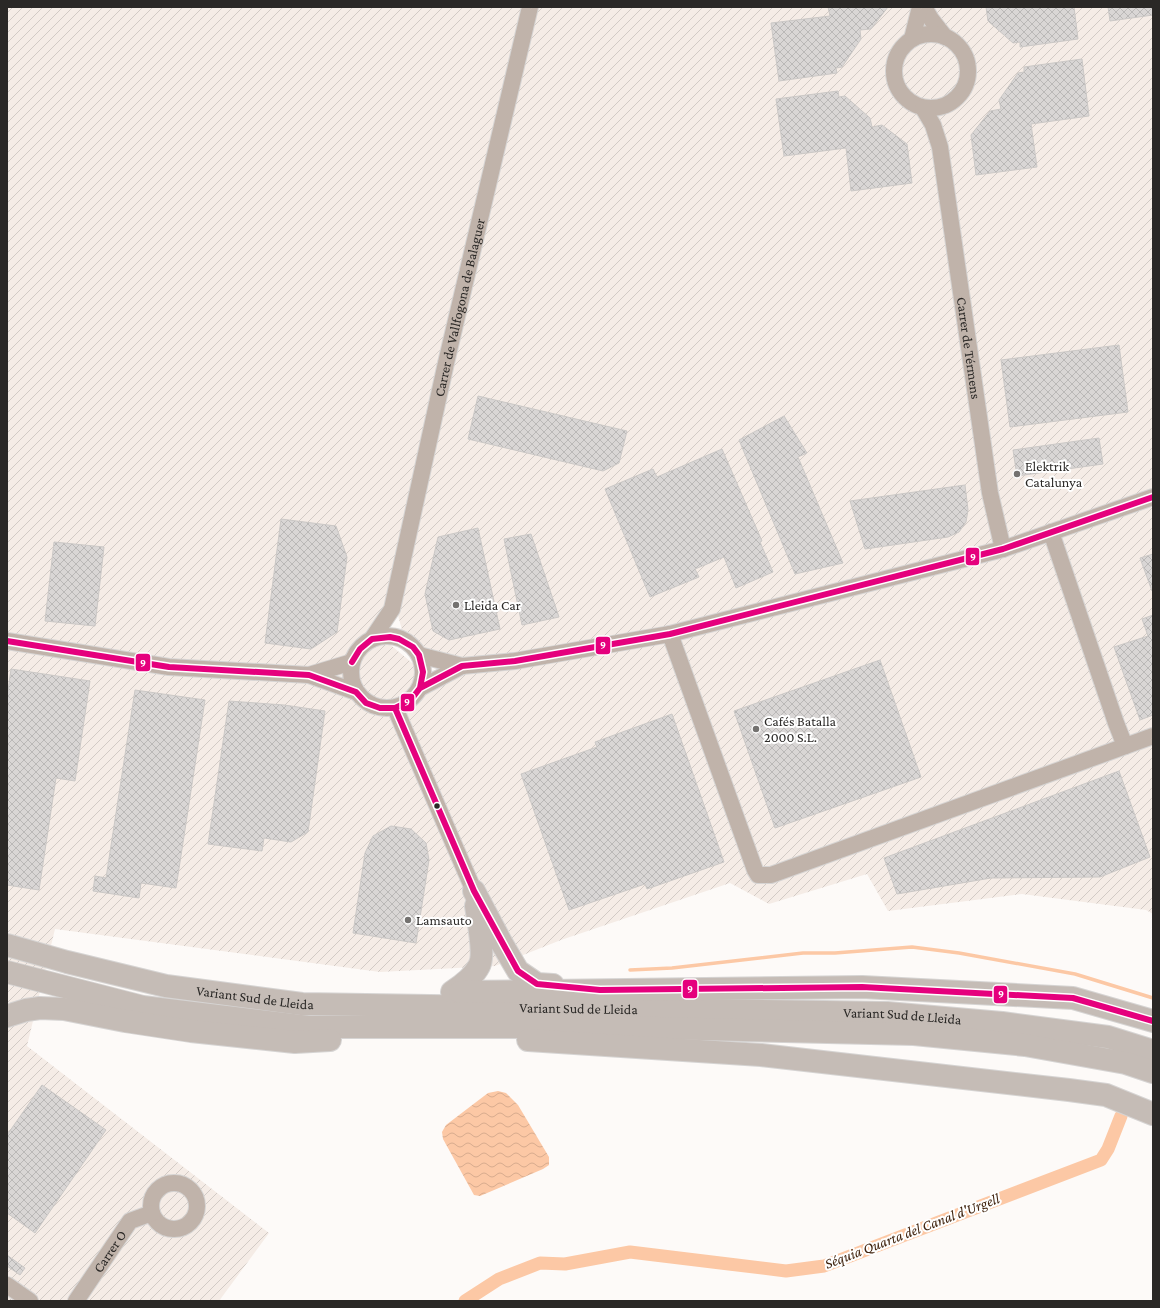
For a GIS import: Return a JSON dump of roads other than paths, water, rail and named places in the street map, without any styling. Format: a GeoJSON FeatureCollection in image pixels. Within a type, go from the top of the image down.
{"type":"FeatureCollection","features":[{"type":"Feature","properties":{"kind":"highway"},"geometry":{"type":"LineString","coordinates":[[474,891],[500,942],[518,971],[537,984],[600,990]]}},
{"type":"Feature","properties":{"kind":"highway"},"geometry":{"type":"LineString","coordinates":[[452,992],[464,983],[480,965],[481,943],[474,891]]}},
{"type":"Feature","properties":{"kind":"highway","name":"Variant Sud de Lleida"},"geometry":{"type":"LineString","coordinates":[[7,945],[67,962],[166,986],[302,1004],[887,1013],[1002,1023],[1101,1036],[1153,1051]]}},
{"type":"Feature","properties":{"kind":"highway","name":"Variant Sud de Lleida"},"geometry":{"type":"LineString","coordinates":[[7,972],[143,1007],[309,1027],[618,1027],[914,1034],[1025,1045],[1126,1063],[1153,1072]]}},
{"type":"Feature","properties":{"kind":"highway"},"geometry":{"type":"LineString","coordinates":[[166,986],[296,994],[862,987],[1073,998],[1153,1021]]}},
{"type":"Feature","properties":{"kind":"highway"},"geometry":{"type":"LineString","coordinates":[[7,1016],[26,1010],[40,1008],[64,1009],[125,1021],[191,1031],[295,1042],[450,1036]]}},
{"type":"Feature","properties":{"kind":"highway"},"geometry":{"type":"LineString","coordinates":[[309,1027],[761,1055],[1106,1094],[1153,1114]]}},
{"type":"Feature","properties":{"kind":"street","name":"Carrer de Vallfogona de Balaguer"},"geometry":{"type":"LineString","coordinates":[[392,609],[448,357],[530,7]]}},
{"type":"Feature","properties":{"kind":"street"},"geometry":{"type":"LineString","coordinates":[[912,39],[920,7]]}},
{"type":"Feature","properties":{"kind":"street"},"geometry":{"type":"LineString","coordinates":[[924,7],[930,19],[945,37]]}},
{"type":"Feature","properties":{"kind":"street"},"geometry":{"type":"LineString","coordinates":[[925,34],[935,34],[945,37],[955,43],[963,52],[968,68],[965,86],[959,96],[942,107],[933,109],[923,108],[912,104],[903,97],[897,87],[894,76],[894,64],[898,53],[905,44],[912,39],[925,34]]}},
{"type":"Feature","properties":{"kind":"street","name":"Carrer de Térmens"},"geometry":{"type":"LineString","coordinates":[[940,147],[943,122],[950,103]]}},
{"type":"Feature","properties":{"kind":"street","name":"Carrer de Térmens"},"geometry":{"type":"LineString","coordinates":[[923,108],[933,125],[940,147],[990,493],[1004,549]]}},
{"type":"Feature","properties":{"kind":"street"},"geometry":{"type":"LineString","coordinates":[[419,655],[462,666],[515,661],[670,634],[1004,549],[1153,497]]}},
{"type":"Feature","properties":{"kind":"street"},"geometry":{"type":"LineString","coordinates":[[1051,532],[1113,716],[1125,746]]}},
{"type":"Feature","properties":{"kind":"street"},"geometry":{"type":"LineString","coordinates":[[392,609],[399,639]]}},
{"type":"Feature","properties":{"kind":"street"},"geometry":{"type":"LineString","coordinates":[[392,609],[372,639],[360,649],[352,662],[351,677],[356,692],[366,703],[380,708],[395,708],[410,701],[420,688],[462,666]]}},
{"type":"Feature","properties":{"kind":"street"},"geometry":{"type":"LineString","coordinates":[[670,634],[753,865],[758,875],[771,874],[1153,736]]}},
{"type":"Feature","properties":{"kind":"street"},"geometry":{"type":"LineString","coordinates":[[372,639],[390,636],[413,647],[419,655],[423,672],[420,688]]}},
{"type":"Feature","properties":{"kind":"street"},"geometry":{"type":"LineString","coordinates":[[7,642],[169,667],[309,675],[356,692]]}},
{"type":"Feature","properties":{"kind":"street"},"geometry":{"type":"LineString","coordinates":[[309,675],[352,662]]}},
{"type":"Feature","properties":{"kind":"street"},"geometry":{"type":"LineString","coordinates":[[395,708],[474,891]]}},
{"type":"Feature","properties":{"kind":"street","name":"Carrer O"},"geometry":{"type":"LineString","coordinates":[[76,1301],[130,1221],[152,1213]]}},
{"type":"Feature","properties":{"kind":"street"},"geometry":{"type":"LineString","coordinates":[[7,1285],[30,1301]]}},
{"type":"Feature","properties":{"kind":"water"},"geometry":{"type":"Polygon","coordinates":[[[498,1091],[506,1093],[518,1105],[549,1157],[549,1165],[480,1196],[474,1195],[443,1139],[442,1132],[446,1125],[488,1093],[498,1091]]]}},
{"type":"Feature","properties":{"kind":"waterway"},"geometry":{"type":"LineString","coordinates":[[630,970],[672,968],[803,953],[835,953],[912,947],[959,953],[1075,974],[1153,998]]}},
{"type":"Feature","properties":{"kind":"waterway","name":"Séquia Quarta del Canal d'Urgell"},"geometry":{"type":"LineString","coordinates":[[465,1301],[499,1279],[540,1263],[565,1264],[630,1252],[786,1271],[824,1266],[1101,1160],[1108,1149],[1121,1116]]}},
{"type":"Feature","properties":{"kind":"place","name":"Elektrik Catalunya"},"geometry":{"type":"Point","coordinates":[1017,474]}},
{"type":"Feature","properties":{"kind":"place","name":"Lleida Car"},"geometry":{"type":"Point","coordinates":[456,605]}},
{"type":"Feature","properties":{"kind":"place","name":"Cafés Batalla 2000 S.L."},"geometry":{"type":"Point","coordinates":[756,729]}},
{"type":"Feature","properties":{"kind":"place","name":"Lamsauto"},"geometry":{"type":"Point","coordinates":[408,920]}}]}
